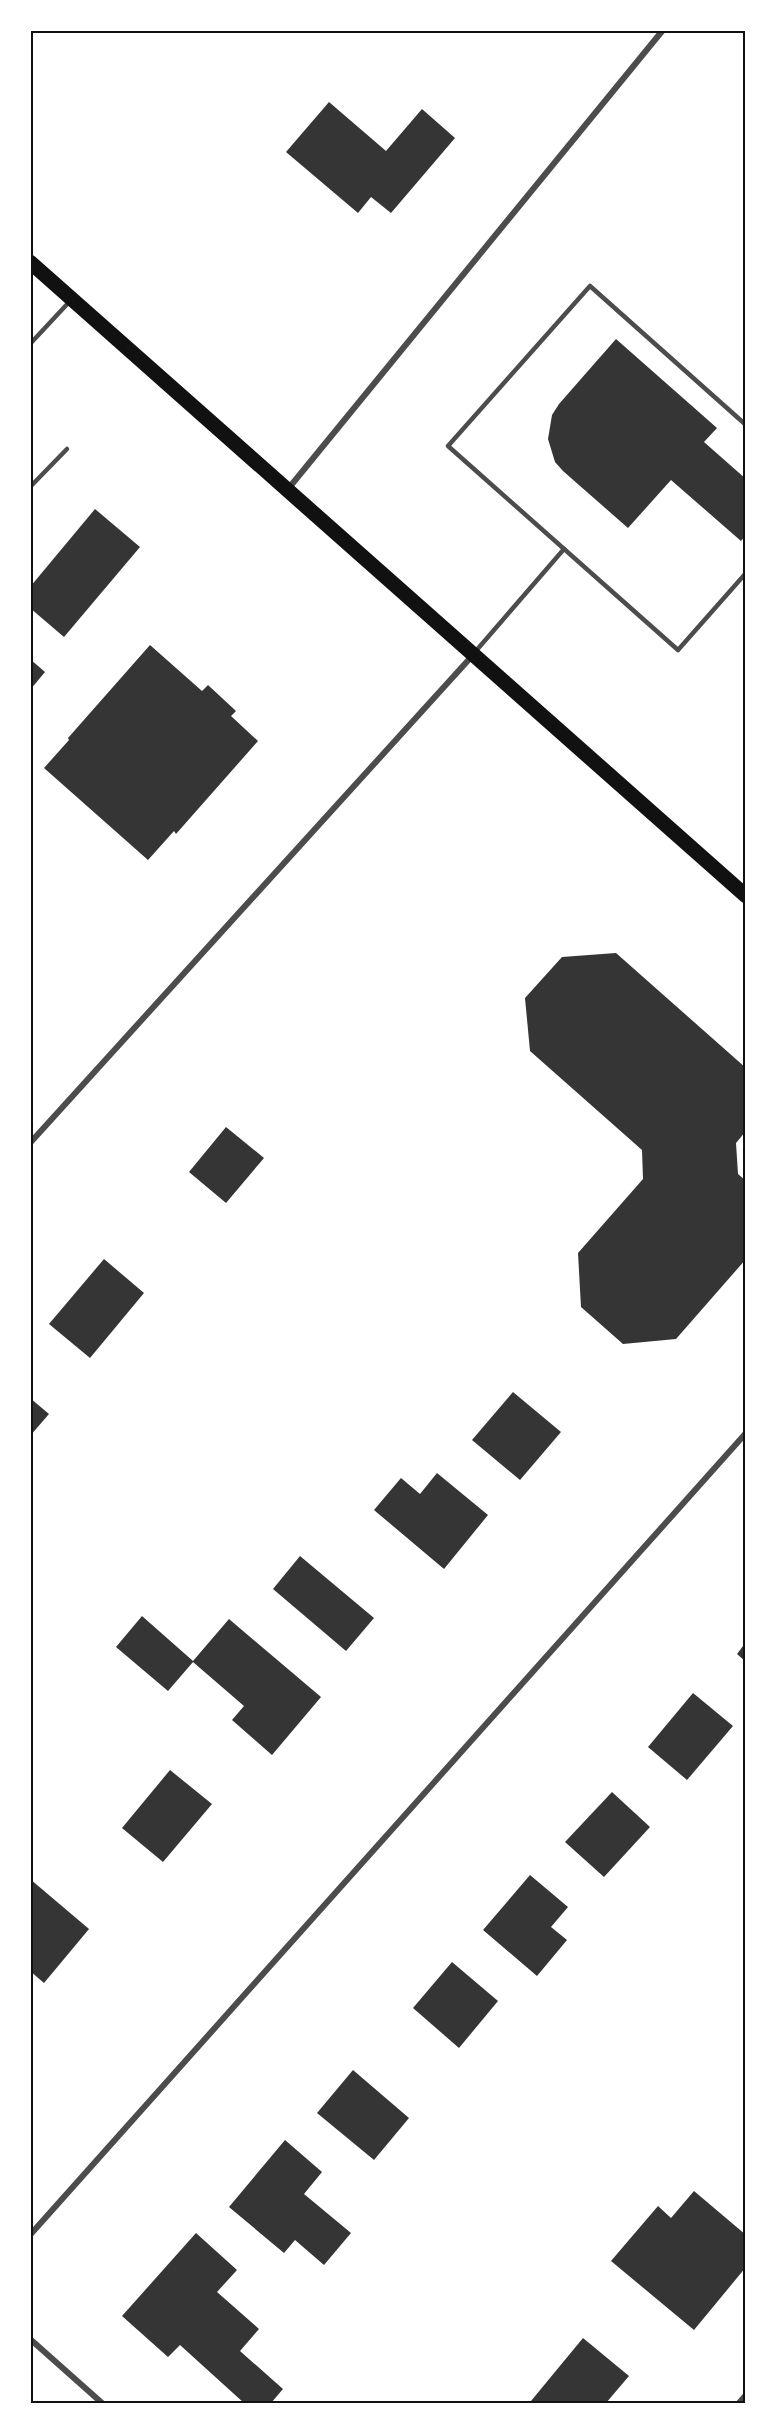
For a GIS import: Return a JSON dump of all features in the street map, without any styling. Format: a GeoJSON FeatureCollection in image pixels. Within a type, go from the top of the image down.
{"type":"FeatureCollection","features":[{"type":"Feature","properties":{"kind":"main road"},"geometry":{"type":"LineString","coordinates":[[30,262],[746,896]]}},
{"type":"Feature","properties":{"kind":"street"},"geometry":{"type":"LineString","coordinates":[[287,489],[663,30]]}},
{"type":"Feature","properties":{"kind":"street"},"geometry":{"type":"LineString","coordinates":[[30,1143],[473,654]]}},
{"type":"Feature","properties":{"kind":"street"},"geometry":{"type":"LineString","coordinates":[[30,2235],[746,1434]]}},
{"type":"Feature","properties":{"kind":"street"},"geometry":{"type":"LineString","coordinates":[[30,2339],[102,2403]]}},
{"type":"Feature","properties":{"kind":"street"},"geometry":{"type":"LineString","coordinates":[[739,2403],[746,2395]]}},
{"type":"Feature","properties":{"kind":"lane"},"geometry":{"type":"LineString","coordinates":[[746,425],[590,286],[448,446],[678,650],[746,573]]}},
{"type":"Feature","properties":{"kind":"lane"},"geometry":{"type":"LineString","coordinates":[[30,344],[72,298]]}},
{"type":"Feature","properties":{"kind":"lane"},"geometry":{"type":"LineString","coordinates":[[30,487],[67,449]]}},
{"type":"Feature","properties":{"kind":"lane"},"geometry":{"type":"LineString","coordinates":[[473,654],[564,549]]}},
{"type":"Feature","properties":{"kind":"building"},"geometry":{"type":"Polygon","coordinates":[[[329,102],[386,151],[422,109],[455,138],[391,213],[371,197],[358,213],[286,152],[329,102]]]}},
{"type":"Feature","properties":{"kind":"building"},"geometry":{"type":"Polygon","coordinates":[[[616,339],[717,428],[704,442],[746,479],[746,535],[741,541],[671,480],[628,528],[555,462],[548,439],[552,415],[616,339]]]}},
{"type":"Feature","properties":{"kind":"building"},"geometry":{"type":"Polygon","coordinates":[[[95,509],[140,547],[64,637],[30,608],[30,587],[95,509]]]}},
{"type":"Feature","properties":{"kind":"building"},"geometry":{"type":"Polygon","coordinates":[[[150,645],[202,691],[208,685],[236,711],[231,716],[258,741],[176,834],[174,831],[148,860],[44,768],[150,645]]]}},
{"type":"Feature","properties":{"kind":"building"},"geometry":{"type":"Polygon","coordinates":[[[30,659],[45,672],[30,690],[30,659]]]}},
{"type":"Feature","properties":{"kind":"building"},"geometry":{"type":"Polygon","coordinates":[[[616,953],[746,1068],[746,1131],[736,1143],[738,1174],[746,1181],[746,1259],[676,1339],[623,1344],[581,1307],[578,1253],[643,1179],[642,1150],[530,1051],[525,998],[562,957],[616,953]]]}},
{"type":"Feature","properties":{"kind":"building"},"geometry":{"type":"Polygon","coordinates":[[[226,1127],[264,1158],[226,1203],[189,1172],[226,1127]]]}},
{"type":"Feature","properties":{"kind":"building"},"geometry":{"type":"Polygon","coordinates":[[[104,1259],[144,1293],[90,1358],[49,1324],[104,1259]]]}},
{"type":"Feature","properties":{"kind":"building"},"geometry":{"type":"Polygon","coordinates":[[[513,1392],[561,1432],[520,1480],[472,1440],[513,1392]]]}},
{"type":"Feature","properties":{"kind":"building"},"geometry":{"type":"Polygon","coordinates":[[[30,1398],[49,1414],[30,1436],[30,1398]]]}},
{"type":"Feature","properties":{"kind":"building"},"geometry":{"type":"Polygon","coordinates":[[[437,1473],[488,1515],[444,1569],[374,1510],[401,1478],[420,1494],[437,1473]]]}},
{"type":"Feature","properties":{"kind":"building"},"geometry":{"type":"Polygon","coordinates":[[[300,1556],[374,1618],[346,1651],[273,1589],[300,1556]]]}},
{"type":"Feature","properties":{"kind":"building"},"geometry":{"type":"Polygon","coordinates":[[[142,1616],[193,1661],[229,1619],[321,1697],[272,1755],[232,1720],[244,1706],[193,1662],[168,1691],[116,1647],[142,1616]]]}},
{"type":"Feature","properties":{"kind":"building"},"geometry":{"type":"Polygon","coordinates":[[[746,1642],[746,1662],[737,1654],[746,1642]]]}},
{"type":"Feature","properties":{"kind":"building"},"geometry":{"type":"Polygon","coordinates":[[[693,1693],[733,1726],[687,1780],[648,1747],[693,1693]]]}},
{"type":"Feature","properties":{"kind":"building"},"geometry":{"type":"Polygon","coordinates":[[[170,1770],[212,1804],[163,1862],[122,1828],[170,1770]]]}},
{"type":"Feature","properties":{"kind":"building"},"geometry":{"type":"Polygon","coordinates":[[[612,1792],[650,1827],[604,1877],[565,1842],[612,1792]]]}},
{"type":"Feature","properties":{"kind":"building"},"geometry":{"type":"Polygon","coordinates":[[[530,1875],[568,1907],[551,1927],[567,1940],[537,1976],[483,1930],[530,1875]]]}},
{"type":"Feature","properties":{"kind":"building"},"geometry":{"type":"Polygon","coordinates":[[[30,1879],[89,1929],[44,1983],[30,1971],[30,1879]]]}},
{"type":"Feature","properties":{"kind":"building"},"geometry":{"type":"Polygon","coordinates":[[[452,1962],[498,2001],[459,2048],[413,2008],[452,1962]]]}},
{"type":"Feature","properties":{"kind":"building"},"geometry":{"type":"Polygon","coordinates":[[[353,2070],[409,2118],[374,2160],[317,2113],[353,2070]]]}},
{"type":"Feature","properties":{"kind":"building"},"geometry":{"type":"Polygon","coordinates":[[[285,2140],[322,2172],[304,2194],[351,2233],[324,2265],[295,2240],[284,2253],[229,2207],[285,2140]]]}},
{"type":"Feature","properties":{"kind":"building"},"geometry":{"type":"Polygon","coordinates":[[[694,2191],[746,2235],[746,2267],[694,2330],[611,2261],[658,2206],[671,2218],[694,2191]]]}},
{"type":"Feature","properties":{"kind":"building"},"geometry":{"type":"Polygon","coordinates":[[[196,2233],[237,2270],[217,2292],[259,2329],[240,2351],[283,2389],[271,2403],[244,2403],[180,2345],[168,2357],[122,2316],[196,2233]]]}},
{"type":"Feature","properties":{"kind":"building"},"geometry":{"type":"Polygon","coordinates":[[[583,2338],[629,2376],[606,2403],[534,2403],[531,2401],[583,2338]]]}}]}
